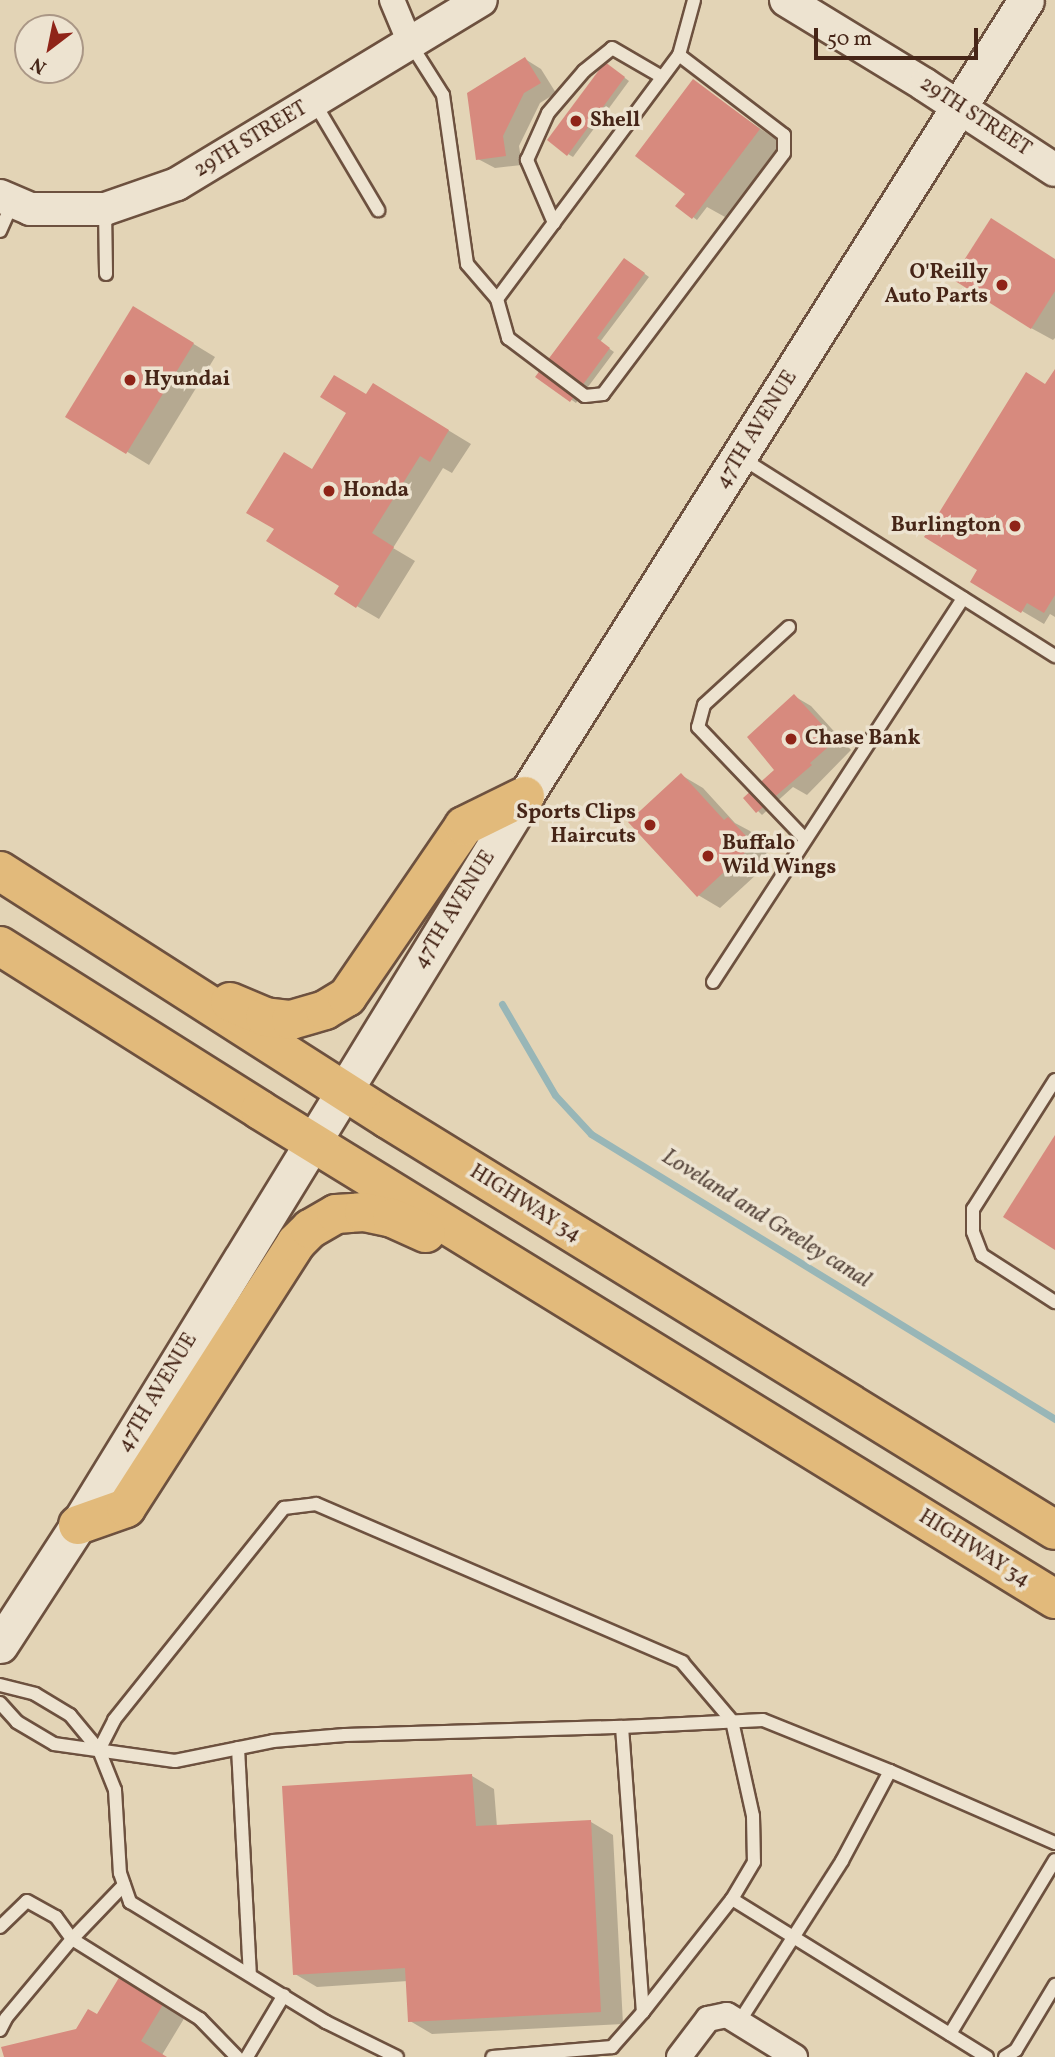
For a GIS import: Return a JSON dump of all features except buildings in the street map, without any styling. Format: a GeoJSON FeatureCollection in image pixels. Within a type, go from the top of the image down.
{"type":"FeatureCollection","features":[{"type":"Feature","properties":{"kind":"highway"},"geometry":{"type":"LineString","coordinates":[[57,908],[234,1004],[265,1017],[291,1020],[325,1010],[347,997],[464,826],[525,796]]}},
{"type":"Feature","properties":{"kind":"highway","name":"HIGHWAY 34"},"geometry":{"type":"LineString","coordinates":[[0,872],[343,1091],[1055,1530]]}},
{"type":"Feature","properties":{"kind":"highway","name":"HIGHWAY 34"},"geometry":{"type":"LineString","coordinates":[[0,946],[311,1142],[1055,1599]]}},
{"type":"Feature","properties":{"kind":"highway"},"geometry":{"type":"LineString","coordinates":[[78,1525],[126,1508],[296,1244],[310,1229],[337,1214],[364,1212],[391,1218],[419,1230],[695,1379]]}},
{"type":"Feature","properties":{"kind":"main road","name":"47TH AVENUE"},"geometry":{"type":"LineString","coordinates":[[0,1645],[78,1525],[525,796],[961,108],[1026,0]]}},
{"type":"Feature","properties":{"kind":"street"},"geometry":{"type":"LineString","coordinates":[[392,0],[410,43]]}},
{"type":"Feature","properties":{"kind":"street","name":"29TH STREET"},"geometry":{"type":"LineString","coordinates":[[6,199],[30,209],[105,209],[177,184],[481,0]]}},
{"type":"Feature","properties":{"kind":"street","name":"29TH STREET"},"geometry":{"type":"LineString","coordinates":[[786,0],[961,108],[1055,170]]}},
{"type":"Feature","properties":{"kind":"street"},"geometry":{"type":"LineString","coordinates":[[679,2057],[708,2019],[733,2019],[794,2057]]}},
{"type":"Feature","properties":{"kind":"lane"},"geometry":{"type":"LineString","coordinates":[[496,299],[679,55],[694,0]]}},
{"type":"Feature","properties":{"kind":"lane"},"geometry":{"type":"LineString","coordinates":[[410,43],[443,95],[467,264],[496,299],[508,338],[585,396],[603,394],[784,153],[784,135],[679,55]]}},
{"type":"Feature","properties":{"kind":"lane"},"geometry":{"type":"LineString","coordinates":[[554,223],[527,160],[548,113],[584,71],[612,48],[662,77]]}},
{"type":"Feature","properties":{"kind":"lane"},"geometry":{"type":"LineString","coordinates":[[314,102],[378,210]]}},
{"type":"Feature","properties":{"kind":"lane"},"geometry":{"type":"LineString","coordinates":[[0,230],[6,199]]}},
{"type":"Feature","properties":{"kind":"lane"},"geometry":{"type":"LineString","coordinates":[[105,209],[106,274]]}},
{"type":"Feature","properties":{"kind":"lane"},"geometry":{"type":"LineString","coordinates":[[740,457],[1055,656]]}},
{"type":"Feature","properties":{"kind":"lane"},"geometry":{"type":"LineString","coordinates":[[713,982],[963,598]]}},
{"type":"Feature","properties":{"kind":"lane"},"geometry":{"type":"LineString","coordinates":[[789,627],[704,705],[698,727],[805,839]]}},
{"type":"Feature","properties":{"kind":"lane"},"geometry":{"type":"LineString","coordinates":[[1055,1080],[974,1209],[973,1231],[982,1255],[1055,1302]]}},
{"type":"Feature","properties":{"kind":"lane"},"geometry":{"type":"LineString","coordinates":[[99,1750],[114,1720],[284,1508],[316,1504],[682,1662],[732,1721],[753,1816],[754,1862],[732,1899],[612,2047],[492,2057]]}},
{"type":"Feature","properties":{"kind":"lane"},"geometry":{"type":"LineString","coordinates":[[0,1685],[35,1695],[70,1715],[99,1750],[115,1790],[120,1873],[130,1902],[250,1973],[326,2022],[397,2057]]}},
{"type":"Feature","properties":{"kind":"lane"},"geometry":{"type":"LineString","coordinates":[[0,1703],[17,1722],[54,1744],[175,1761],[273,1741],[345,1735],[763,1720],[890,1771],[1055,1843]]}},
{"type":"Feature","properties":{"kind":"lane"},"geometry":{"type":"LineString","coordinates":[[622,1727],[643,2012]]}},
{"type":"Feature","properties":{"kind":"lane"},"geometry":{"type":"LineString","coordinates":[[238,1748],[250,1973]]}},
{"type":"Feature","properties":{"kind":"lane"},"geometry":{"type":"LineString","coordinates":[[733,2019],[794,1936],[842,1861],[890,1771]]}},
{"type":"Feature","properties":{"kind":"lane"},"geometry":{"type":"LineString","coordinates":[[950,2034],[1055,1860]]}},
{"type":"Feature","properties":{"kind":"lane"},"geometry":{"type":"LineString","coordinates":[[0,2030],[6,2018],[72,1939],[124,1885]]}},
{"type":"Feature","properties":{"kind":"lane"},"geometry":{"type":"LineString","coordinates":[[732,1899],[987,2057]]}},
{"type":"Feature","properties":{"kind":"lane"},"geometry":{"type":"LineString","coordinates":[[0,1927],[27,1900],[56,1917],[72,1939],[200,2019],[237,2057]]}},
{"type":"Feature","properties":{"kind":"lane"},"geometry":{"type":"LineString","coordinates":[[1004,2057],[1016,2050],[1055,1985]]}},
{"type":"Feature","properties":{"kind":"lane"},"geometry":{"type":"LineString","coordinates":[[247,2057],[284,1995]]}},
{"type":"Feature","properties":{"kind":"waterway","name":"Loveland and Greeley canal"},"geometry":{"type":"LineString","coordinates":[[502,1004],[555,1095],[591,1134],[1055,1419]]}},
{"type":"Feature","properties":{"kind":"place","name":"Shell"},"geometry":{"type":"Point","coordinates":[576,121]}},
{"type":"Feature","properties":{"kind":"place","name":"O'Reilly Auto Parts"},"geometry":{"type":"Point","coordinates":[1002,285]}},
{"type":"Feature","properties":{"kind":"place","name":"Hyundai"},"geometry":{"type":"Point","coordinates":[130,380]}},
{"type":"Feature","properties":{"kind":"place","name":"Honda"},"geometry":{"type":"Point","coordinates":[329,491]}},
{"type":"Feature","properties":{"kind":"place","name":"Burlington"},"geometry":{"type":"Point","coordinates":[1015,526]}},
{"type":"Feature","properties":{"kind":"place","name":"Chase Bank"},"geometry":{"type":"Point","coordinates":[791,739]}},
{"type":"Feature","properties":{"kind":"place","name":"Sports Clips Haircuts"},"geometry":{"type":"Point","coordinates":[650,825]}},
{"type":"Feature","properties":{"kind":"place","name":"Buffalo Wild Wings"},"geometry":{"type":"Point","coordinates":[708,856]}}]}
